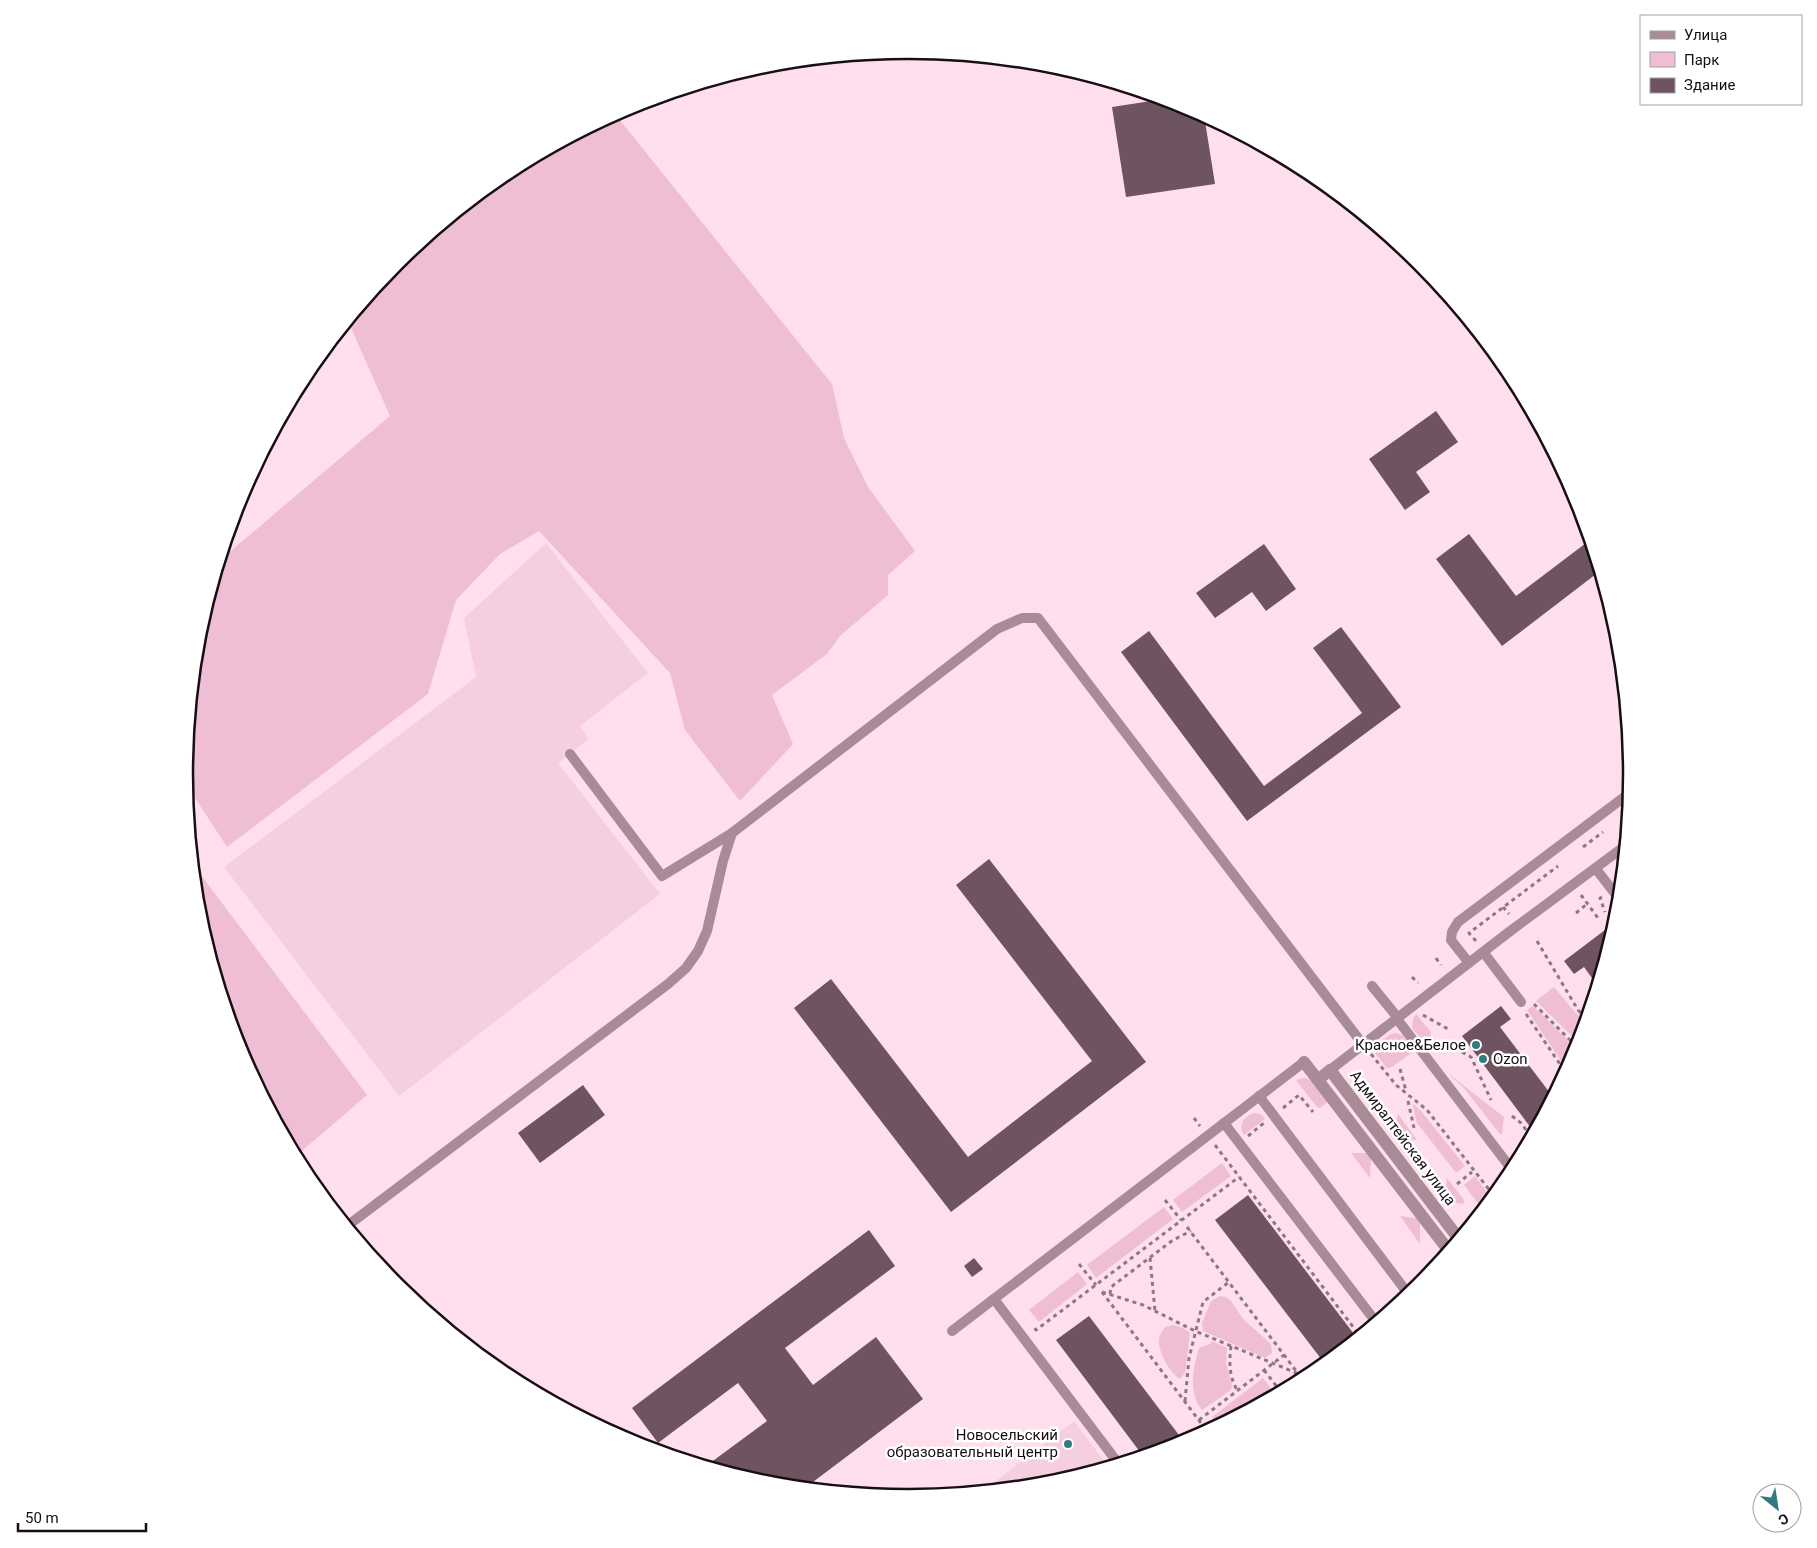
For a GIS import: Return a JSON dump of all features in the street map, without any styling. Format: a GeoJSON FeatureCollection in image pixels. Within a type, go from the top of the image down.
{"type":"FeatureCollection","features":[{"type":"Feature","properties":{"kind":"street","name":"Адмиралтейская улица"},"geometry":{"type":"LineString","coordinates":[[1304,1062],[1446,1246]]}},
{"type":"Feature","properties":{"kind":"street","name":"Адмиралтейская улица"},"geometry":{"type":"LineString","coordinates":[[1318,1080],[1330,1070],[1455,1234]]}},
{"type":"Feature","properties":{"kind":"lane"},"geometry":{"type":"LineString","coordinates":[[570,754],[662,876],[732,833],[997,629],[1022,618],[1038,618],[1358,1038]]}},
{"type":"Feature","properties":{"kind":"lane"},"geometry":{"type":"LineString","coordinates":[[1469,963],[1451,940],[1452,932],[1458,922],[1623,798]]}},
{"type":"Feature","properties":{"kind":"lane"},"geometry":{"type":"LineString","coordinates":[[352,1222],[668,984],[686,968],[698,951],[707,931],[723,861],[732,833]]}},
{"type":"Feature","properties":{"kind":"lane"},"geometry":{"type":"LineString","coordinates":[[1330,1070],[1619,850]]}},
{"type":"Feature","properties":{"kind":"lane"},"geometry":{"type":"LineString","coordinates":[[1596,869],[1614,892]]}},
{"type":"Feature","properties":{"kind":"lane"},"geometry":{"type":"LineString","coordinates":[[1487,957],[1522,1006]]}},
{"type":"Feature","properties":{"kind":"lane"},"geometry":{"type":"LineString","coordinates":[[1372,986],[1508,1164]]}},
{"type":"Feature","properties":{"kind":"lane"},"geometry":{"type":"LineString","coordinates":[[952,1331],[1304,1062]]}},
{"type":"Feature","properties":{"kind":"lane"},"geometry":{"type":"LineString","coordinates":[[1259,1096],[1404,1289]]}},
{"type":"Feature","properties":{"kind":"lane"},"geometry":{"type":"LineString","coordinates":[[1224,1123],[1373,1318]]}},
{"type":"Feature","properties":{"kind":"lane"},"geometry":{"type":"LineString","coordinates":[[994,1299],[1115,1458]]}},
{"type":"Feature","properties":{"kind":"path"},"geometry":{"type":"LineString","coordinates":[[1582,848],[1603,832]]}},
{"type":"Feature","properties":{"kind":"path"},"geometry":{"type":"LineString","coordinates":[[1479,946],[1469,933],[1559,865]]}},
{"type":"Feature","properties":{"kind":"path"},"geometry":{"type":"LineString","coordinates":[[1544,876],[1550,883]]}},
{"type":"Feature","properties":{"kind":"path"},"geometry":{"type":"LineString","coordinates":[[1577,890],[1598,918]]}},
{"type":"Feature","properties":{"kind":"path"},"geometry":{"type":"LineString","coordinates":[[1521,894],[1526,900]]}},
{"type":"Feature","properties":{"kind":"path"},"geometry":{"type":"LineString","coordinates":[[1576,912],[1587,904]]}},
{"type":"Feature","properties":{"kind":"path"},"geometry":{"type":"LineString","coordinates":[[1503,907],[1508,914]]}},
{"type":"Feature","properties":{"kind":"path"},"geometry":{"type":"LineString","coordinates":[[1480,925],[1486,932]]}},
{"type":"Feature","properties":{"kind":"path"},"geometry":{"type":"LineString","coordinates":[[1537,940],[1582,1014]]}},
{"type":"Feature","properties":{"kind":"path"},"geometry":{"type":"LineString","coordinates":[[1436,958],[1441,965]]}},
{"type":"Feature","properties":{"kind":"path"},"geometry":{"type":"LineString","coordinates":[[1412,977],[1418,983]]}},
{"type":"Feature","properties":{"kind":"path"},"geometry":{"type":"LineString","coordinates":[[1561,1066],[1522,1006],[1533,1003],[1572,1042]]}},
{"type":"Feature","properties":{"kind":"path"},"geometry":{"type":"LineString","coordinates":[[1420,1010],[1425,1017],[1448,1029]]}},
{"type":"Feature","properties":{"kind":"path"},"geometry":{"type":"LineString","coordinates":[[1448,1044],[1470,1056],[1491,1100]]}},
{"type":"Feature","properties":{"kind":"path"},"geometry":{"type":"LineString","coordinates":[[1366,1048],[1396,1085],[1427,1110],[1489,1190]]}},
{"type":"Feature","properties":{"kind":"path"},"geometry":{"type":"LineString","coordinates":[[1400,1069],[1406,1091]]}},
{"type":"Feature","properties":{"kind":"path"},"geometry":{"type":"LineString","coordinates":[[1281,1110],[1299,1094],[1313,1112]]}},
{"type":"Feature","properties":{"kind":"path"},"geometry":{"type":"LineString","coordinates":[[1408,1102],[1414,1128]]}},
{"type":"Feature","properties":{"kind":"path"},"geometry":{"type":"LineString","coordinates":[[1512,1116],[1522,1123],[1528,1132]]}},
{"type":"Feature","properties":{"kind":"path"},"geometry":{"type":"LineString","coordinates":[[1245,1138],[1267,1120]]}},
{"type":"Feature","properties":{"kind":"path"},"geometry":{"type":"LineString","coordinates":[[1213,1142],[1356,1331]]}},
{"type":"Feature","properties":{"kind":"path"},"geometry":{"type":"LineString","coordinates":[[1457,1184],[1472,1172]]}},
{"type":"Feature","properties":{"kind":"path"},"geometry":{"type":"LineString","coordinates":[[1036,1330],[1239,1177]]}},
{"type":"Feature","properties":{"kind":"path"},"geometry":{"type":"LineString","coordinates":[[1165,1200],[1180,1220]]}},
{"type":"Feature","properties":{"kind":"path"},"geometry":{"type":"LineString","coordinates":[[1187,1227],[1299,1373]]}},
{"type":"Feature","properties":{"kind":"path"},"geometry":{"type":"LineString","coordinates":[[1110,1294],[1111,1287],[1173,1240],[1190,1231]]}},
{"type":"Feature","properties":{"kind":"path"},"geometry":{"type":"LineString","coordinates":[[1150,1257],[1155,1311]]}},
{"type":"Feature","properties":{"kind":"path"},"geometry":{"type":"LineString","coordinates":[[1079,1264],[1096,1285]]}},
{"type":"Feature","properties":{"kind":"path"},"geometry":{"type":"LineString","coordinates":[[1185,1401],[1189,1358],[1203,1302],[1229,1282]]}},
{"type":"Feature","properties":{"kind":"path"},"geometry":{"type":"LineString","coordinates":[[1203,1425],[1102,1292],[1143,1305],[1195,1331],[1298,1374]]}},
{"type":"Feature","properties":{"kind":"path"},"geometry":{"type":"LineString","coordinates":[[1231,1346],[1229,1362],[1237,1390]]}},
{"type":"Feature","properties":{"kind":"path"},"geometry":{"type":"LineString","coordinates":[[1199,1420],[1284,1355]]}},
{"type":"Feature","properties":{"kind":"path"},"geometry":{"type":"LineString","coordinates":[[1264,1370],[1277,1387]]}},
{"type":"Feature","properties":{"kind":"shaded area"},"geometry":{"type":"Polygon","coordinates":[[[546,543],[648,673],[580,726],[589,739],[558,763],[660,894],[399,1096],[224,867],[476,677],[464,618],[546,543]]]}},
{"type":"Feature","properties":{"kind":"shaded area","name":"Новосельский образовательный центр"},"geometry":{"type":"Polygon","coordinates":[[[1074,1421],[1105,1462],[1048,1476],[992,1484],[1074,1421]]]}},
{"type":"Feature","properties":{"kind":"green space"},"geometry":{"type":"Polygon","coordinates":[[[620,120],[832,384],[844,438],[868,487],[915,551],[888,575],[888,595],[840,636],[827,654],[772,695],[793,744],[740,801],[685,730],[670,673],[539,531],[500,554],[456,600],[428,694],[227,847],[194,796],[193,774],[199,681],[207,634],[228,553],[390,416],[351,327],[403,268],[437,236],[473,207],[511,179],[551,155],[620,120]]]}},
{"type":"Feature","properties":{"kind":"green space"},"geometry":{"type":"Polygon","coordinates":[[[200,874],[367,1095],[301,1151],[267,1090],[231,1004],[207,914],[200,874]]]}},
{"type":"Feature","properties":{"kind":"green space"},"geometry":{"type":"Polygon","coordinates":[[[1554,987],[1580,1019],[1573,1037],[1536,1001],[1554,987]]]}},
{"type":"Feature","properties":{"kind":"green space"},"geometry":{"type":"Polygon","coordinates":[[[1533,1006],[1571,1043],[1562,1063],[1527,1010],[1533,1006]]]}},
{"type":"Feature","properties":{"kind":"green space"},"geometry":{"type":"Polygon","coordinates":[[[1416,1014],[1431,1032],[1430,1040],[1425,1044],[1412,1028],[1413,1019],[1416,1014]]]}},
{"type":"Feature","properties":{"kind":"green space"},"geometry":{"type":"Polygon","coordinates":[[[1396,1033],[1403,1036],[1414,1051],[1392,1067],[1387,1068],[1371,1048],[1391,1034],[1396,1033]]]}},
{"type":"Feature","properties":{"kind":"green space"},"geometry":{"type":"Polygon","coordinates":[[[1445,1071],[1504,1117],[1502,1134],[1500,1134],[1464,1088],[1445,1071]]]}},
{"type":"Feature","properties":{"kind":"green space"},"geometry":{"type":"Polygon","coordinates":[[[1304,1078],[1315,1084],[1328,1102],[1320,1108],[1317,1107],[1296,1080],[1304,1078]]]}},
{"type":"Feature","properties":{"kind":"green space"},"geometry":{"type":"Polygon","coordinates":[[[1412,1103],[1421,1111],[1465,1166],[1456,1173],[1417,1123],[1412,1103]]]}},
{"type":"Feature","properties":{"kind":"green space"},"geometry":{"type":"Polygon","coordinates":[[[1254,1113],[1261,1114],[1265,1119],[1244,1135],[1241,1124],[1254,1113]]]}},
{"type":"Feature","properties":{"kind":"green space"},"geometry":{"type":"Polygon","coordinates":[[[1398,1114],[1417,1140],[1401,1138],[1395,1130],[1398,1114]]]}},
{"type":"Feature","properties":{"kind":"green space"},"geometry":{"type":"Polygon","coordinates":[[[1351,1153],[1367,1153],[1371,1159],[1370,1178],[1351,1153]]]}},
{"type":"Feature","properties":{"kind":"green space"},"geometry":{"type":"Polygon","coordinates":[[[1222,1163],[1231,1176],[1182,1212],[1173,1200],[1222,1163]]]}},
{"type":"Feature","properties":{"kind":"green space"},"geometry":{"type":"Polygon","coordinates":[[[1475,1176],[1487,1193],[1479,1205],[1464,1185],[1475,1176]]]}},
{"type":"Feature","properties":{"kind":"green space"},"geometry":{"type":"Polygon","coordinates":[[[1447,1178],[1464,1200],[1463,1204],[1450,1202],[1445,1196],[1447,1178]]]}},
{"type":"Feature","properties":{"kind":"green space"},"geometry":{"type":"Polygon","coordinates":[[[1164,1207],[1173,1219],[1096,1278],[1087,1265],[1164,1207]]]}},
{"type":"Feature","properties":{"kind":"green space"},"geometry":{"type":"Polygon","coordinates":[[[1400,1216],[1417,1218],[1420,1223],[1420,1244],[1400,1216]]]}},
{"type":"Feature","properties":{"kind":"green space"},"geometry":{"type":"Polygon","coordinates":[[[1078,1272],[1087,1284],[1039,1322],[1029,1310],[1078,1272]]]}},
{"type":"Feature","properties":{"kind":"green space"},"geometry":{"type":"Polygon","coordinates":[[[1220,1296],[1226,1297],[1231,1301],[1243,1319],[1271,1344],[1272,1353],[1265,1358],[1203,1331],[1202,1323],[1211,1301],[1220,1296]]]}},
{"type":"Feature","properties":{"kind":"green space"},"geometry":{"type":"Polygon","coordinates":[[[1173,1325],[1183,1328],[1190,1333],[1185,1373],[1180,1379],[1166,1363],[1159,1343],[1165,1327],[1173,1325]]]}},
{"type":"Feature","properties":{"kind":"green space"},"geometry":{"type":"Polygon","coordinates":[[[1212,1341],[1227,1348],[1226,1363],[1232,1385],[1231,1390],[1202,1410],[1193,1388],[1195,1364],[1199,1348],[1210,1344],[1212,1341]]]}},
{"type":"Feature","properties":{"kind":"green space"},"geometry":{"type":"Polygon","coordinates":[[[1263,1378],[1272,1390],[1215,1420],[1212,1417],[1263,1378]]]}},
{"type":"Feature","properties":{"kind":"building"},"geometry":{"type":"Polygon","coordinates":[[[1150,101],[1205,124],[1215,184],[1126,197],[1112,107],[1150,101]]]}},
{"type":"Feature","properties":{"kind":"building"},"geometry":{"type":"Polygon","coordinates":[[[1436,411],[1458,442],[1416,472],[1430,492],[1405,510],[1369,459],[1436,411]]]}},
{"type":"Feature","properties":{"kind":"building"},"geometry":{"type":"Polygon","coordinates":[[[1469,534],[1516,596],[1586,543],[1595,575],[1502,646],[1436,559],[1469,534]]]}},
{"type":"Feature","properties":{"kind":"building"},"geometry":{"type":"Polygon","coordinates":[[[1264,544],[1296,589],[1266,611],[1252,592],[1215,618],[1196,593],[1264,544]]]}},
{"type":"Feature","properties":{"kind":"building"},"geometry":{"type":"Polygon","coordinates":[[[1341,627],[1401,707],[1247,821],[1121,652],[1149,631],[1264,786],[1362,713],[1313,648],[1341,627]]]}},
{"type":"Feature","properties":{"kind":"building"},"geometry":{"type":"Polygon","coordinates":[[[989,859],[1146,1062],[951,1212],[794,1008],[831,979],[968,1157],[1092,1061],[956,885],[989,859]]]}},
{"type":"Feature","properties":{"kind":"building"},"geometry":{"type":"Polygon","coordinates":[[[1606,931],[1593,980],[1584,967],[1574,974],[1564,961],[1606,931]]]}},
{"type":"Feature","properties":{"kind":"building"},"geometry":{"type":"Polygon","coordinates":[[[1501,1006],[1511,1019],[1500,1027],[1549,1092],[1530,1127],[1462,1036],[1501,1006]]]}},
{"type":"Feature","properties":{"kind":"building"},"geometry":{"type":"Polygon","coordinates":[[[583,1085],[605,1115],[540,1163],[518,1133],[583,1085]]]}},
{"type":"Feature","properties":{"kind":"building"},"geometry":{"type":"Polygon","coordinates":[[[1248,1195],[1353,1333],[1321,1358],[1215,1220],[1248,1195]]]}},
{"type":"Feature","properties":{"kind":"building"},"geometry":{"type":"Polygon","coordinates":[[[869,1230],[895,1266],[785,1348],[813,1385],[876,1337],[923,1399],[812,1483],[769,1476],[712,1462],[767,1421],[738,1383],[658,1443],[632,1408],[869,1230]]]}},
{"type":"Feature","properties":{"kind":"building"},"geometry":{"type":"Polygon","coordinates":[[[974,1258],[983,1269],[972,1277],[964,1266],[974,1258]]]}},
{"type":"Feature","properties":{"kind":"building"},"geometry":{"type":"Polygon","coordinates":[[[1089,1316],[1180,1436],[1139,1451],[1056,1340],[1089,1316]]]}},
{"type":"Feature","properties":{"kind":"place","name":"Красное&Белое"},"geometry":{"type":"Point","coordinates":[1476,1045]}},
{"type":"Feature","properties":{"kind":"place","name":"Ozon"},"geometry":{"type":"Point","coordinates":[1483,1059]}},
{"type":"Feature","properties":{"kind":"place","name":"Новосельский образовательный центр"},"geometry":{"type":"Point","coordinates":[1068,1444]}}]}
